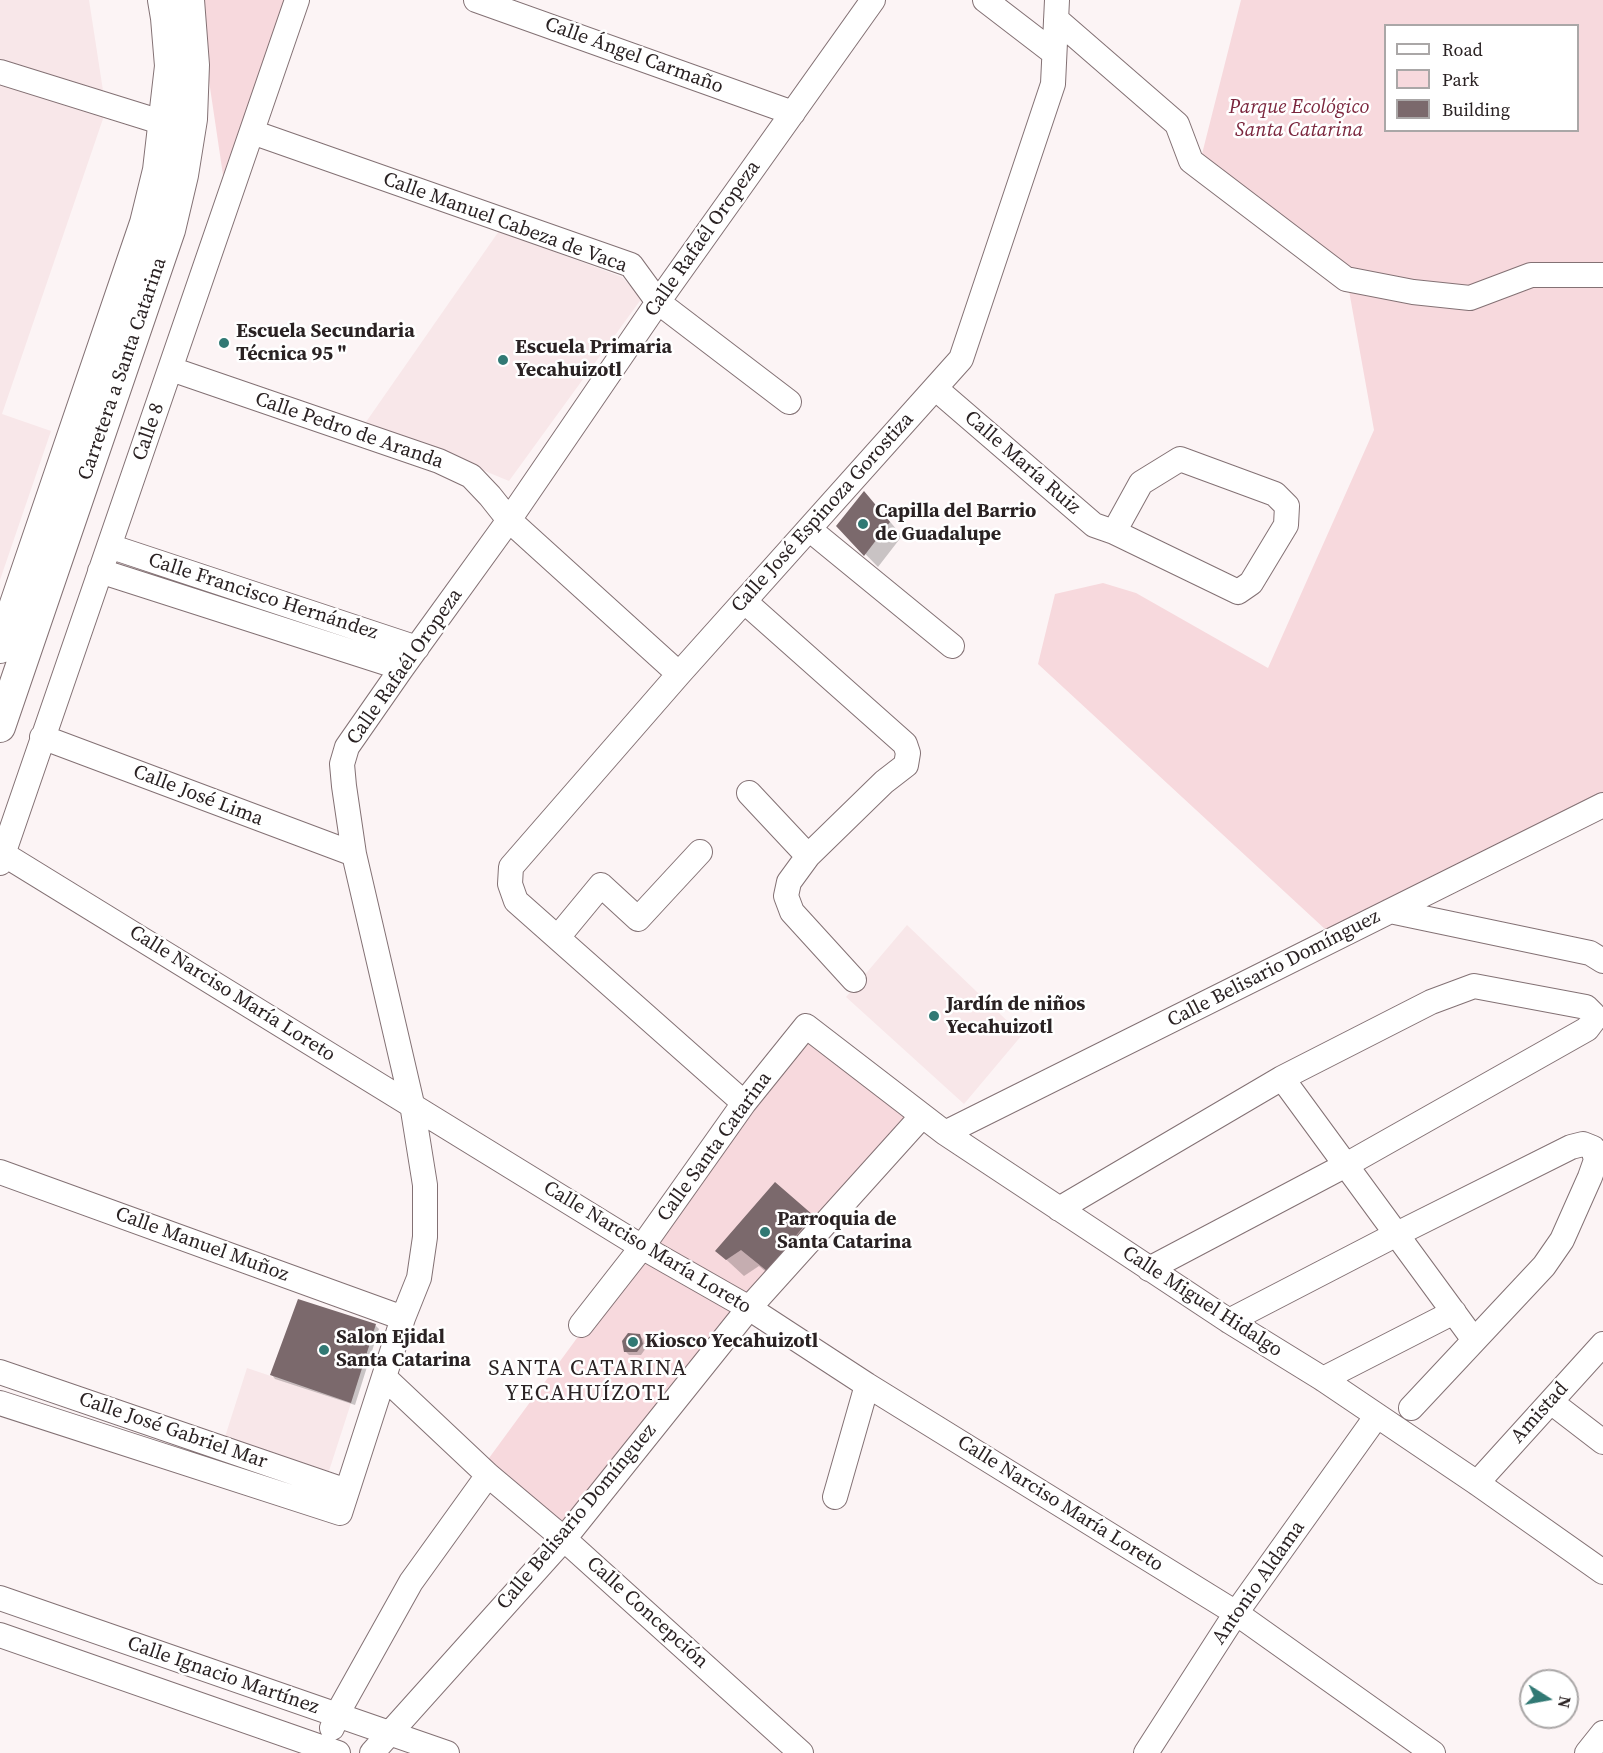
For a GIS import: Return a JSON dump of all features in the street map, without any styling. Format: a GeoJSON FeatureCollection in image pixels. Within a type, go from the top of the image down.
{"type":"FeatureCollection","features":[{"type":"Feature","properties":{"kind":"main road","name":"Carretera a Santa Catarina"},"geometry":{"type":"LineString","coordinates":[[0,648],[145,223],[158,170],[170,66],[163,0]]}},
{"type":"Feature","properties":{"kind":"main road","name":"Carretera a Santa Catarina"},"geometry":{"type":"LineString","coordinates":[[0,727],[170,230],[183,175],[192,119],[194,65],[189,0]]}},
{"type":"Feature","properties":{"kind":"street","name":"Calle 8"},"geometry":{"type":"LineString","coordinates":[[1,856],[297,0]]}},
{"type":"Feature","properties":{"kind":"street","name":"Calle Ángel Carmaño"},"geometry":{"type":"LineString","coordinates":[[476,0],[793,113]]}},
{"type":"Feature","properties":{"kind":"street","name":"Calle Rafaél Oropeza"},"geometry":{"type":"LineString","coordinates":[[343,1502],[403,1318],[419,1278],[425,1238],[425,1185],[412,1104],[354,854],[342,764],[347,747],[509,520],[658,302],[873,0]]}},
{"type":"Feature","properties":{"kind":"street"},"geometry":{"type":"LineString","coordinates":[[985,0],[1054,53]]}},
{"type":"Feature","properties":{"kind":"street","name":"Calle José Espinoza Gorostiza"},"geometry":{"type":"LineString","coordinates":[[744,1103],[516,901],[510,884],[511,867],[679,674],[961,359],[1053,84],[1056,9]]}},
{"type":"Feature","properties":{"kind":"street","name":"Calle José Espinoza Gorostiza"},"geometry":{"type":"LineString","coordinates":[[1056,9],[1177,124],[1191,161],[1346,279],[1413,292],[1470,298],[1531,275],[1603,275]]}},
{"type":"Feature","properties":{"kind":"street"},"geometry":{"type":"LineString","coordinates":[[0,72],[164,123]]}},
{"type":"Feature","properties":{"kind":"street","name":"Calle Manuel Cabeza de Vaca"},"geometry":{"type":"LineString","coordinates":[[252,132],[631,265],[658,302],[789,402]]}},
{"type":"Feature","properties":{"kind":"street","name":"Calle Pedro de Aranda"},"geometry":{"type":"LineString","coordinates":[[171,369],[439,461],[471,476],[509,520],[679,674]]}},
{"type":"Feature","properties":{"kind":"street","name":"Calle María Ruiz"},"geometry":{"type":"LineString","coordinates":[[935,388],[1094,525],[1114,532],[1238,592],[1251,584],[1286,525],[1287,506],[1275,494],[1180,459],[1141,483],[1114,532]]}},
{"type":"Feature","properties":{"kind":"street"},"geometry":{"type":"LineString","coordinates":[[809,529],[951,646]]}},
{"type":"Feature","properties":{"kind":"street","name":"Calle Francisco Hernández"},"geometry":{"type":"LineString","coordinates":[[109,546],[417,648]]}},
{"type":"Feature","properties":{"kind":"street","name":"Calle Francisco Hernández"},"geometry":{"type":"LineString","coordinates":[[100,572],[402,668]]}},
{"type":"Feature","properties":{"kind":"street"},"geometry":{"type":"LineString","coordinates":[[744,601],[905,744],[908,753],[906,765],[884,782],[808,856],[789,882],[786,896],[792,912],[854,980]]}},
{"type":"Feature","properties":{"kind":"street","name":"Calle José Lima"},"geometry":{"type":"LineString","coordinates":[[42,737],[354,854]]}},
{"type":"Feature","properties":{"kind":"street"},"geometry":{"type":"LineString","coordinates":[[749,793],[808,856]]}},
{"type":"Feature","properties":{"kind":"street","name":"Calle Belisario Domínguez"},"geometry":{"type":"LineString","coordinates":[[945,1133],[1603,805]]}},
{"type":"Feature","properties":{"kind":"street"},"geometry":{"type":"LineString","coordinates":[[558,937],[600,885],[638,919],[700,852]]}},
{"type":"Feature","properties":{"kind":"street","name":"Calle Narciso María Loreto"},"geometry":{"type":"LineString","coordinates":[[1,856],[412,1104],[642,1247],[749,1308],[867,1385],[1236,1612],[1433,1753]]}},
{"type":"Feature","properties":{"kind":"street"},"geometry":{"type":"LineString","coordinates":[[1390,911],[1590,953],[1603,961]]}},
{"type":"Feature","properties":{"kind":"street"},"geometry":{"type":"LineString","coordinates":[[1059,1209],[1282,1078],[1431,1002],[1474,986],[1586,1007],[1593,1014],[1593,1021],[1587,1029],[1346,1165],[1149,1269]]}},
{"type":"Feature","properties":{"kind":"street","name":"Calle Miguel Hidalgo"},"geometry":{"type":"LineString","coordinates":[[806,1026],[945,1133],[1149,1269],[1323,1379],[1376,1417],[1477,1482],[1603,1572]]}},
{"type":"Feature","properties":{"kind":"street","name":"Calle Santa Catarina"},"geometry":{"type":"LineString","coordinates":[[581,1325],[642,1247],[744,1103],[806,1026]]}},
{"type":"Feature","properties":{"kind":"street"},"geometry":{"type":"LineString","coordinates":[[1282,1078],[1474,1340]]}},
{"type":"Feature","properties":{"kind":"street","name":"Calle Belisario Domínguez"},"geometry":{"type":"LineString","coordinates":[[372,1753],[564,1539],[749,1308],[922,1116]]}},
{"type":"Feature","properties":{"kind":"street"},"geometry":{"type":"LineString","coordinates":[[1229,1321],[1571,1147],[1583,1144],[1593,1148],[1596,1160],[1590,1177],[1562,1240],[1544,1266],[1411,1408]]}},
{"type":"Feature","properties":{"kind":"street","name":"Calle Manuel Muñoz"},"geometry":{"type":"LineString","coordinates":[[0,1173],[403,1318]]}},
{"type":"Feature","properties":{"kind":"street"},"geometry":{"type":"LineString","coordinates":[[1323,1379],[1454,1312]]}},
{"type":"Feature","properties":{"kind":"street","name":"Amistad"},"geometry":{"type":"LineString","coordinates":[[1477,1482],[1603,1344]]}},
{"type":"Feature","properties":{"kind":"street","name":"Calle José Gabriel Mar"},"geometry":{"type":"LineString","coordinates":[[0,1372],[343,1502]]}},
{"type":"Feature","properties":{"kind":"street","name":"Calle Concepción"},"geometry":{"type":"LineString","coordinates":[[385,1378],[488,1475],[564,1539],[801,1753]]}},
{"type":"Feature","properties":{"kind":"street"},"geometry":{"type":"LineString","coordinates":[[835,1497],[867,1385]]}},
{"type":"Feature","properties":{"kind":"street"},"geometry":{"type":"LineString","coordinates":[[1551,1402],[1603,1442]]}},
{"type":"Feature","properties":{"kind":"street","name":"Calle José Gabriel Mar"},"geometry":{"type":"LineString","coordinates":[[0,1403],[343,1502]]}},
{"type":"Feature","properties":{"kind":"street","name":"Antonio Aldama"},"geometry":{"type":"LineString","coordinates":[[1146,1753],[1236,1612],[1376,1417]]}},
{"type":"Feature","properties":{"kind":"street"},"geometry":{"type":"LineString","coordinates":[[329,1751],[337,1716],[411,1582],[488,1475]]}},
{"type":"Feature","properties":{"kind":"street","name":"Calle Ignacio Martínez"},"geometry":{"type":"LineString","coordinates":[[0,1598],[447,1753]]}},
{"type":"Feature","properties":{"kind":"street","name":"Calle Ignacio Martínez"},"geometry":{"type":"LineString","coordinates":[[0,1635],[329,1751]]}},
{"type":"Feature","properties":{"kind":"street"},"geometry":{"type":"LineString","coordinates":[[213,1709],[225,1676]]}},
{"type":"Feature","properties":{"kind":"street"},"geometry":{"type":"LineString","coordinates":[[282,1733],[293,1700]]}},
{"type":"Feature","properties":{"kind":"street"},"geometry":{"type":"LineString","coordinates":[[1587,1753],[1603,1733]]}},
{"type":"Feature","properties":{"kind":"shaded area"},"geometry":{"type":"Polygon","coordinates":[[[0,0],[89,0],[106,110],[2,414],[51,431],[0,580],[0,0]]]}},
{"type":"Feature","properties":{"kind":"shaded area","name":"Escuela Primaria Yecahuizotl"},"geometry":{"type":"Polygon","coordinates":[[[499,231],[622,277],[642,298],[509,481],[366,422],[499,231]]]}},
{"type":"Feature","properties":{"kind":"shaded area","name":"Jardín de niños Yecahuizotl"},"geometry":{"type":"Polygon","coordinates":[[[907,925],[1022,1035],[964,1104],[846,997],[907,925]]]}},
{"type":"Feature","properties":{"kind":"shaded area"},"geometry":{"type":"Polygon","coordinates":[[[247,1368],[351,1403],[328,1474],[224,1440],[247,1368]]]}},
{"type":"Feature","properties":{"kind":"green space"},"geometry":{"type":"Polygon","coordinates":[[[197,0],[297,0],[227,202],[197,0]]]}},
{"type":"Feature","properties":{"kind":"green space","name":"Parque Ecológico Santa Catarina"},"geometry":{"type":"Polygon","coordinates":[[[1241,0],[1603,0],[1603,273],[1471,296],[1346,276],[1202,154],[1241,0]]]}},
{"type":"Feature","properties":{"kind":"green space"},"geometry":{"type":"Polygon","coordinates":[[[1603,279],[1603,794],[1326,930],[1038,664],[1055,594],[1103,583],[1136,593],[1268,668],[1374,430],[1348,285],[1462,306],[1535,285],[1603,279]]]}},
{"type":"Feature","properties":{"kind":"green space"},"geometry":{"type":"Polygon","coordinates":[[[806,1027],[914,1111],[750,1312],[646,1248],[806,1027]]]}},
{"type":"Feature","properties":{"kind":"green space"},"geometry":{"type":"Polygon","coordinates":[[[643,1248],[747,1312],[556,1539],[481,1469],[643,1248]]]}},
{"type":"Feature","properties":{"kind":"building","name":"Capilla del Barrio de Guadalupe"},"geometry":{"type":"Polygon","coordinates":[[[864,491],[890,522],[864,556],[836,526],[864,491]]]}},
{"type":"Feature","properties":{"kind":"building","name":"Parroquia de Santa Catarina"},"geometry":{"type":"Polygon","coordinates":[[[775,1182],[813,1215],[767,1271],[741,1250],[726,1260],[715,1251],[775,1182]]]}},
{"type":"Feature","properties":{"kind":"building","name":"Salon Ejidal Santa Catarina"},"geometry":{"type":"Polygon","coordinates":[[[298,1299],[376,1324],[351,1403],[270,1375],[298,1299]]]}},
{"type":"Feature","properties":{"kind":"building","name":"Kiosco Yecahuizotl"},"geometry":{"type":"Polygon","coordinates":[[[628,1333],[640,1334],[643,1344],[637,1352],[624,1352],[622,1341],[628,1333]]]}},
{"type":"Feature","properties":{"kind":"place","name":"Escuela Secundaria Técnica 95 \""},"geometry":{"type":"Point","coordinates":[224,343]}},
{"type":"Feature","properties":{"kind":"place","name":"Escuela Primaria Yecahuizotl"},"geometry":{"type":"Point","coordinates":[503,360]}},
{"type":"Feature","properties":{"kind":"place","name":"Capilla del Barrio de Guadalupe"},"geometry":{"type":"Point","coordinates":[863,524]}},
{"type":"Feature","properties":{"kind":"place","name":"Jardín de niños Yecahuizotl"},"geometry":{"type":"Point","coordinates":[934,1016]}},
{"type":"Feature","properties":{"kind":"place","name":"Parroquia de Santa Catarina"},"geometry":{"type":"Point","coordinates":[765,1232]}},
{"type":"Feature","properties":{"kind":"place","name":"Kiosco Yecahuizotl"},"geometry":{"type":"Point","coordinates":[633,1342]}},
{"type":"Feature","properties":{"kind":"place","name":"Salon Ejidal Santa Catarina"},"geometry":{"type":"Point","coordinates":[324,1350]}},
{"type":"Feature","properties":{"kind":"district","name":"SANTA CATARINA YECAHUÍZOTL"},"geometry":{"type":"Point","coordinates":[588,1382]}}]}
